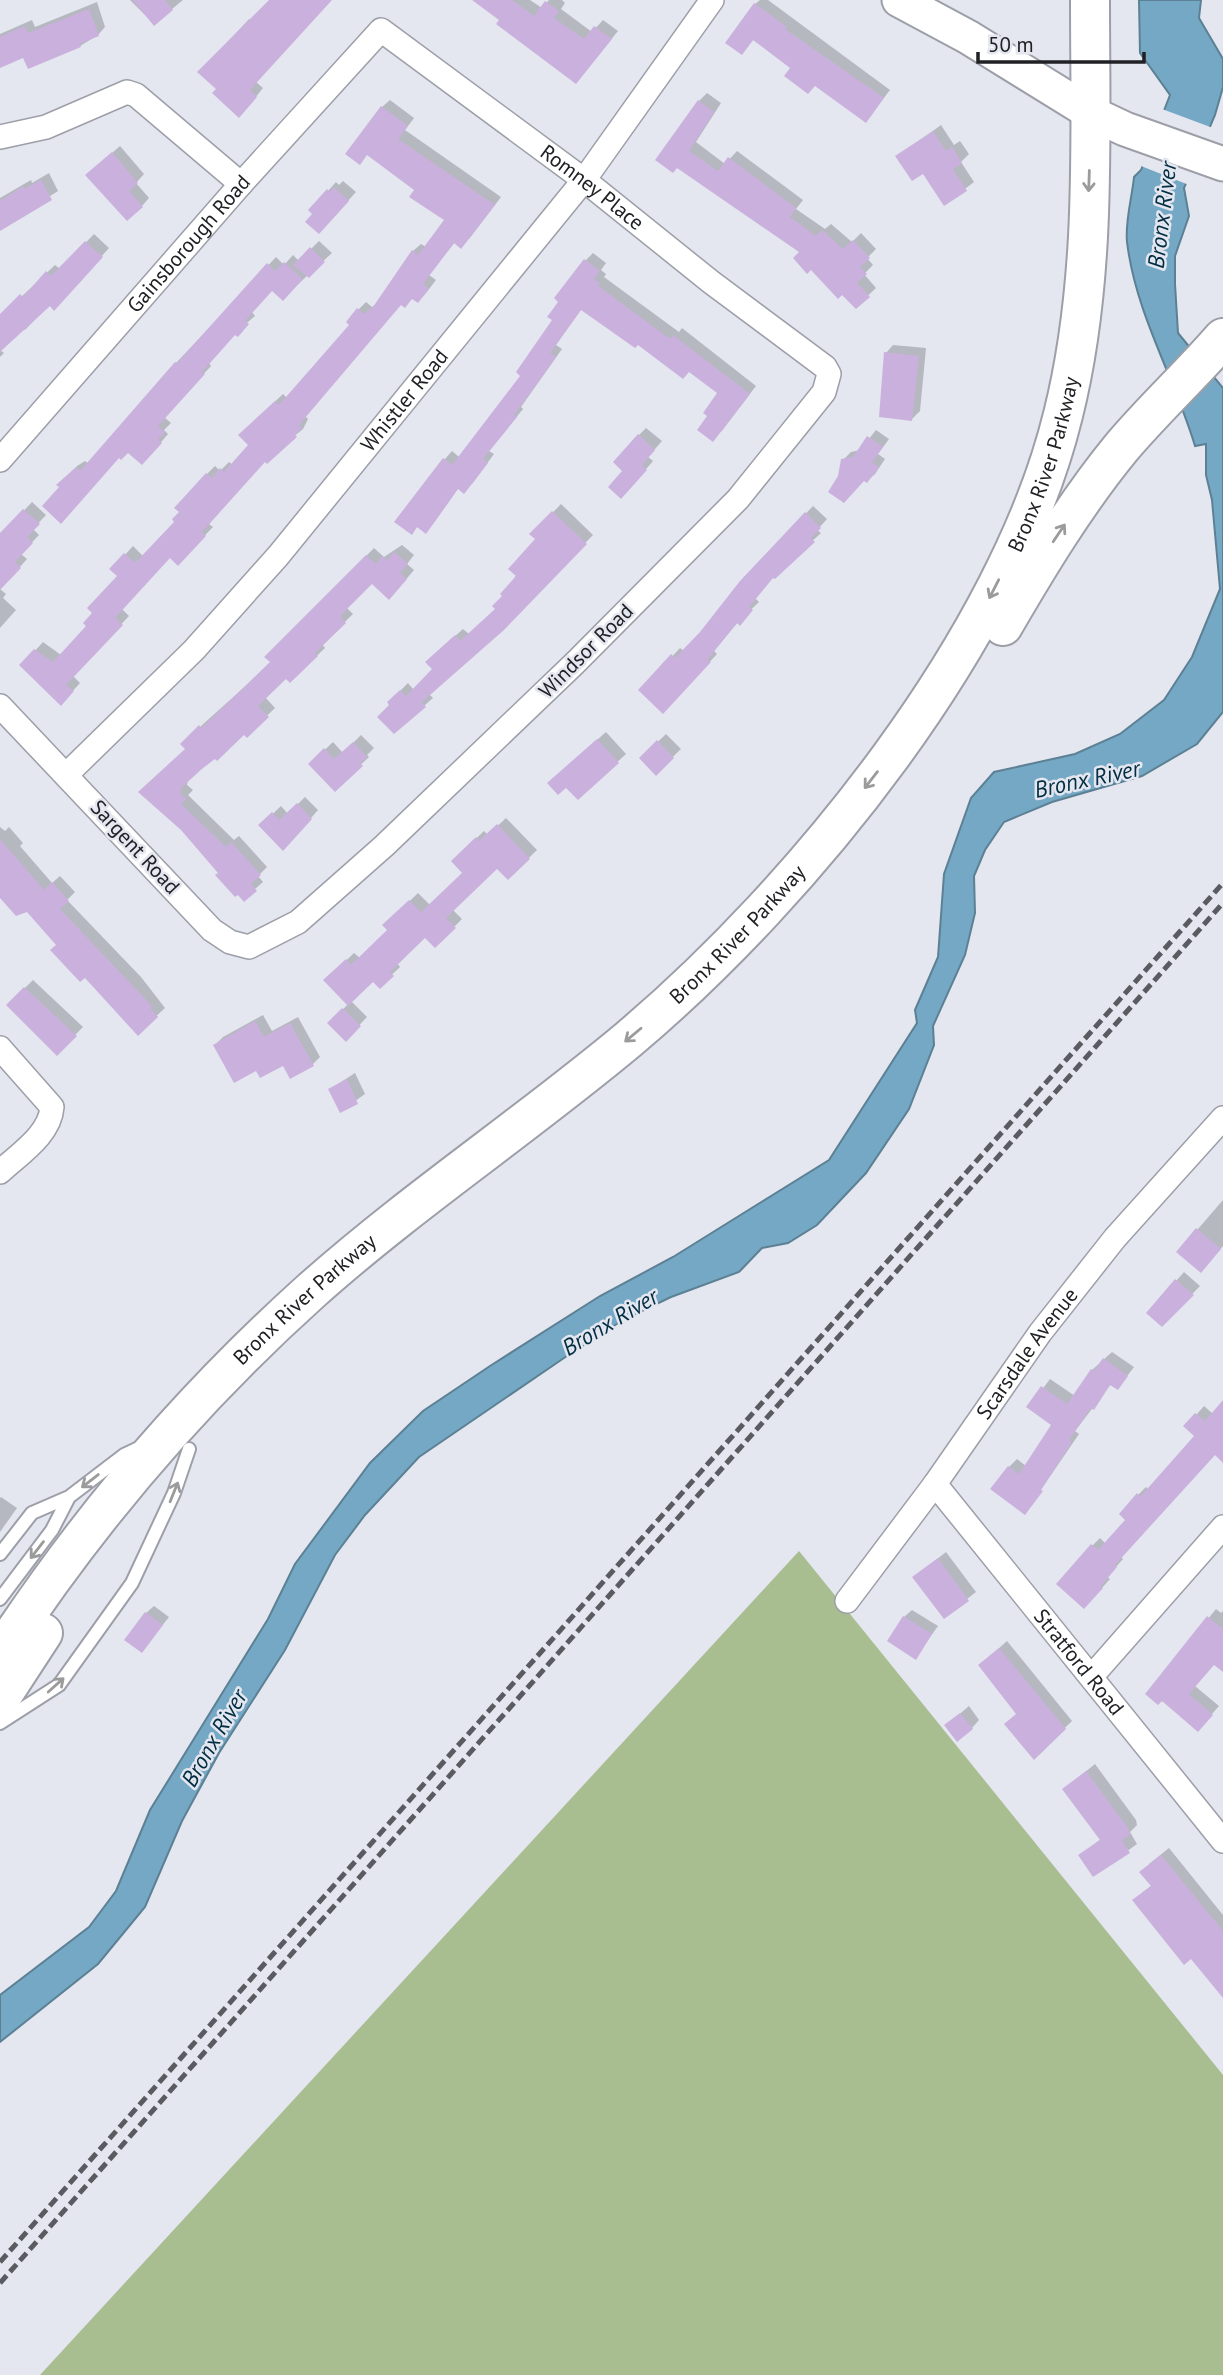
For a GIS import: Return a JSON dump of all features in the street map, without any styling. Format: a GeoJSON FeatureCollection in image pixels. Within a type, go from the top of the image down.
{"type":"FeatureCollection","features":[{"type":"Feature","properties":{"kind":"highway","name":"Bronx River Parkway"},"geometry":{"type":"LineString","coordinates":[[0,1699],[84,1574],[179,1441],[265,1334],[339,1266],[600,1063],[690,984],[800,866],[910,727],[947,672],[1006,566],[1040,490],[1062,420],[1076,354],[1084,293],[1091,113],[1090,0]]}},
{"type":"Feature","properties":{"kind":"highway","name":"Bronx River Parkway"},"geometry":{"type":"LineString","coordinates":[[0,1654],[88,1531],[179,1441],[332,1306],[435,1221],[620,1079],[689,1019],[768,939],[849,847],[925,749],[1077,507],[1119,451],[1213,349]]}},
{"type":"Feature","properties":{"kind":"street","name":"Whistler Road"},"geometry":{"type":"LineString","coordinates":[[66,774],[194,650],[278,556],[584,180],[712,0]]}},
{"type":"Feature","properties":{"kind":"street"},"geometry":{"type":"LineString","coordinates":[[899,0],[968,37],[1091,113],[1212,160]]}},
{"type":"Feature","properties":{"kind":"street","name":"Romney Place"},"geometry":{"type":"LineString","coordinates":[[381,30],[584,180],[712,282],[802,349]]}},
{"type":"Feature","properties":{"kind":"street","name":"Gainsborough Road"},"geometry":{"type":"LineString","coordinates":[[0,460],[241,184],[381,30]]}},
{"type":"Feature","properties":{"kind":"street"},"geometry":{"type":"LineString","coordinates":[[0,137],[46,127],[127,92],[136,95],[241,184]]}},
{"type":"Feature","properties":{"kind":"street","name":"Windsor Road"},"geometry":{"type":"LineString","coordinates":[[286,928],[298,922],[394,836],[575,663],[738,499],[824,392],[829,373],[802,349]]}},
{"type":"Feature","properties":{"kind":"street","name":"Sargent Road"},"geometry":{"type":"LineString","coordinates":[[0,706],[212,930],[230,942],[249,947],[286,928]]}},
{"type":"Feature","properties":{"kind":"street"},"geometry":{"type":"LineString","coordinates":[[0,1048],[52,1107],[51,1119],[42,1132],[0,1172]]}},
{"type":"Feature","properties":{"kind":"street","name":"Scarsdale Avenue"},"geometry":{"type":"LineString","coordinates":[[847,1601],[935,1484],[1003,1383],[1115,1238],[1223,1118]]}},
{"type":"Feature","properties":{"kind":"street","name":"Stratford Road"},"geometry":{"type":"LineString","coordinates":[[935,1484],[1223,1841]]}},
{"type":"Feature","properties":{"kind":"street"},"geometry":{"type":"LineString","coordinates":[[1092,1676],[1223,1528]]}},
{"type":"Feature","properties":{"kind":"lane"},"geometry":{"type":"LineString","coordinates":[[0,1554],[32,1513],[69,1497],[124,1455],[179,1441],[174,1493],[132,1583],[59,1685],[0,1723]]}},
{"type":"Feature","properties":{"kind":"lane"},"geometry":{"type":"LineString","coordinates":[[0,1599],[52,1530],[69,1497]]}},
{"type":"Feature","properties":{"kind":"green space"},"geometry":{"type":"Polygon","coordinates":[[[799,1551],[1223,2075],[1223,2375],[40,2375],[799,1551]]]}},
{"type":"Feature","properties":{"kind":"water","name":"Bronx River"},"geometry":{"type":"Polygon","coordinates":[[[1139,0],[1201,0],[1199,18],[1223,59],[1223,87],[1215,115],[1184,188],[1189,216],[1175,256],[1175,284],[1178,333],[1223,388],[1223,712],[1197,744],[1142,776],[1052,802],[1004,822],[985,850],[974,876],[975,913],[965,955],[933,1026],[934,1045],[909,1109],[866,1173],[817,1225],[788,1243],[762,1248],[739,1272],[671,1297],[623,1320],[419,1457],[365,1515],[335,1555],[285,1650],[219,1753],[182,1821],[145,1907],[98,1964],[0,2042],[0,1995],[89,1927],[116,1891],[150,1810],[268,1619],[295,1564],[370,1463],[423,1411],[490,1366],[600,1296],[673,1257],[829,1160],[917,1023],[915,1010],[938,957],[944,874],[971,798],[994,772],[1075,754],[1120,734],[1164,700],[1192,657],[1220,589],[1212,500],[1206,475],[1206,444],[1195,446],[1138,295],[1127,242],[1134,177],[1141,170],[1170,95],[1140,53],[1139,0]]]}},
{"type":"Feature","properties":{"kind":"pier"},"geometry":{"type":"Polygon","coordinates":[[[1162,109],[1213,128],[1189,185],[1141,166],[1162,109]]]}},
{"type":"Feature","properties":{"kind":"building"},"geometry":{"type":"Polygon","coordinates":[[[133,0],[165,0],[173,10],[154,26],[133,0]]]}},
{"type":"Feature","properties":{"kind":"building"},"geometry":{"type":"Polygon","coordinates":[[[269,0],[332,0],[250,90],[257,97],[239,118],[212,93],[216,89],[197,72],[269,0]]]}},
{"type":"Feature","properties":{"kind":"building"},"geometry":{"type":"Polygon","coordinates":[[[472,0],[512,0],[534,16],[545,1],[559,11],[554,18],[584,39],[594,26],[612,39],[576,84],[496,24],[499,20],[472,0]]]}},
{"type":"Feature","properties":{"kind":"building"},"geometry":{"type":"Polygon","coordinates":[[[754,3],[787,27],[785,29],[884,98],[866,123],[815,86],[808,94],[784,76],[790,68],[753,40],[742,55],[725,43],[754,3]]]}},
{"type":"Feature","properties":{"kind":"building"},"geometry":{"type":"Polygon","coordinates":[[[89,9],[99,36],[79,44],[81,47],[28,69],[23,58],[0,68],[0,37],[24,26],[28,33],[89,9]]]}},
{"type":"Feature","properties":{"kind":"building"},"geometry":{"type":"Polygon","coordinates":[[[698,100],[714,112],[689,151],[718,171],[728,157],[796,208],[790,217],[816,236],[822,230],[843,249],[853,240],[870,258],[860,267],[867,274],[857,283],[870,297],[856,309],[842,295],[838,299],[811,270],[807,274],[793,258],[799,252],[677,168],[673,173],[655,160],[698,100]]]}},
{"type":"Feature","properties":{"kind":"building"},"geometry":{"type":"Polygon","coordinates":[[[381,106],[408,126],[398,139],[495,205],[461,249],[454,243],[423,284],[429,289],[418,303],[412,299],[405,308],[401,305],[299,425],[302,428],[295,435],[297,437],[267,464],[265,462],[202,532],[206,536],[178,566],[170,558],[115,618],[123,625],[66,685],[74,691],[61,706],[19,665],[34,649],[53,662],[86,626],[83,623],[92,613],[87,608],[117,576],[109,569],[124,553],[135,563],[174,522],[172,519],[179,512],[174,508],[206,473],[212,478],[220,468],[224,472],[248,445],[238,435],[275,401],[279,405],[349,325],[346,322],[357,308],[364,314],[373,307],[412,250],[418,255],[444,220],[409,197],[414,190],[367,155],[360,165],[345,154],[381,106]]]}},
{"type":"Feature","properties":{"kind":"building"},"geometry":{"type":"Polygon","coordinates":[[[933,131],[946,151],[952,147],[962,163],[953,169],[967,191],[944,206],[923,174],[912,181],[895,156],[933,131]]]}},
{"type":"Feature","properties":{"kind":"building"},"geometry":{"type":"Polygon","coordinates":[[[112,152],[138,183],[129,191],[143,207],[127,221],[85,175],[112,152]]]}},
{"type":"Feature","properties":{"kind":"building"},"geometry":{"type":"Polygon","coordinates":[[[41,180],[52,200],[0,231],[0,201],[23,186],[24,189],[41,180]]]}},
{"type":"Feature","properties":{"kind":"building"},"geometry":{"type":"Polygon","coordinates":[[[334,187],[349,201],[319,234],[305,222],[312,214],[308,210],[327,189],[330,192],[334,187]]]}},
{"type":"Feature","properties":{"kind":"building"},"geometry":{"type":"Polygon","coordinates":[[[85,241],[103,257],[54,311],[50,306],[0,352],[0,314],[20,294],[23,297],[46,271],[51,276],[85,241]]]}},
{"type":"Feature","properties":{"kind":"building"},"geometry":{"type":"Polygon","coordinates":[[[310,247],[325,262],[309,278],[293,265],[310,247]]]}},
{"type":"Feature","properties":{"kind":"building"},"geometry":{"type":"Polygon","coordinates":[[[584,259],[600,271],[594,279],[600,283],[598,286],[670,339],[673,335],[750,394],[713,442],[697,430],[707,416],[703,413],[717,393],[689,372],[683,379],[638,345],[635,348],[581,310],[550,353],[556,357],[514,415],[517,417],[483,459],[488,463],[464,494],[458,489],[426,534],[417,527],[412,535],[394,522],[443,458],[452,465],[520,376],[516,372],[552,320],[547,317],[558,302],[554,298],[584,259]]]}},
{"type":"Feature","properties":{"kind":"building"},"geometry":{"type":"Polygon","coordinates":[[[284,262],[303,279],[283,301],[272,291],[245,321],[249,324],[238,337],[235,335],[202,372],[205,374],[158,426],[165,432],[158,439],[162,443],[142,465],[128,453],[121,460],[119,458],[61,524],[42,506],[59,487],[56,485],[76,467],[80,471],[175,362],[177,363],[267,263],[275,271],[284,262]]]}},
{"type":"Feature","properties":{"kind":"building"},"geometry":{"type":"Polygon","coordinates":[[[884,352],[919,356],[912,421],[879,417],[884,352]]]}},
{"type":"Feature","properties":{"kind":"building"},"geometry":{"type":"Polygon","coordinates":[[[638,434],[655,450],[642,465],[647,470],[621,499],[608,487],[622,471],[613,462],[638,434]]]}},
{"type":"Feature","properties":{"kind":"building"},"geometry":{"type":"Polygon","coordinates":[[[867,436],[883,447],[872,462],[879,467],[867,483],[864,481],[844,503],[828,492],[838,476],[841,459],[853,457],[867,436]]]}},
{"type":"Feature","properties":{"kind":"building"},"geometry":{"type":"Polygon","coordinates":[[[23,509],[40,524],[27,537],[33,543],[15,562],[21,568],[0,590],[0,533],[23,509]]]}},
{"type":"Feature","properties":{"kind":"building"},"geometry":{"type":"Polygon","coordinates":[[[552,511],[587,544],[504,630],[422,702],[426,707],[394,734],[377,717],[389,705],[387,702],[400,690],[406,696],[432,669],[425,662],[455,635],[460,641],[495,609],[492,606],[516,576],[508,569],[535,539],[529,534],[552,511]]]}},
{"type":"Feature","properties":{"kind":"building"},"geometry":{"type":"Polygon","coordinates":[[[805,512],[821,528],[811,538],[815,542],[773,578],[749,607],[753,610],[740,626],[737,623],[707,660],[711,662],[663,714],[638,690],[671,654],[675,658],[700,632],[740,581],[805,512]]]}},
{"type":"Feature","properties":{"kind":"building"},"geometry":{"type":"Polygon","coordinates":[[[394,552],[408,564],[400,573],[407,579],[389,600],[372,584],[340,616],[346,623],[315,653],[318,656],[290,683],[286,679],[258,706],[269,717],[247,738],[244,735],[217,761],[215,759],[203,768],[181,788],[180,793],[186,799],[181,804],[226,847],[231,842],[261,875],[251,884],[257,891],[244,902],[238,895],[235,897],[215,875],[218,873],[181,830],[138,792],[185,749],[180,744],[199,725],[201,728],[208,722],[270,662],[264,657],[366,555],[376,564],[382,556],[387,560],[394,552]]]}},
{"type":"Feature","properties":{"kind":"building"},"geometry":{"type":"Polygon","coordinates":[[[597,739],[619,763],[578,800],[566,788],[558,795],[547,783],[597,739]]]}},
{"type":"Feature","properties":{"kind":"building"},"geometry":{"type":"Polygon","coordinates":[[[657,740],[674,758],[656,776],[639,758],[657,740]]]}},
{"type":"Feature","properties":{"kind":"building"},"geometry":{"type":"Polygon","coordinates":[[[353,742],[367,757],[360,763],[363,766],[335,792],[308,764],[324,748],[334,759],[353,742]]]}},
{"type":"Feature","properties":{"kind":"building"},"geometry":{"type":"Polygon","coordinates":[[[297,803],[312,819],[283,851],[258,825],[272,812],[279,820],[297,803]]]}},
{"type":"Feature","properties":{"kind":"building"},"geometry":{"type":"Polygon","coordinates":[[[497,824],[530,859],[508,880],[497,869],[446,918],[456,928],[435,948],[425,938],[390,972],[394,976],[380,989],[373,982],[348,1006],[323,980],[346,959],[351,965],[387,930],[382,925],[409,900],[421,912],[462,873],[451,861],[476,837],[479,841],[497,824]]]}},
{"type":"Feature","properties":{"kind":"building"},"geometry":{"type":"Polygon","coordinates":[[[0,839],[44,890],[52,882],[69,901],[60,909],[152,1006],[150,1008],[158,1017],[138,1036],[85,978],[80,982],[50,950],[56,945],[27,912],[16,916],[0,898],[0,839]]]}},
{"type":"Feature","properties":{"kind":"building"},"geometry":{"type":"Polygon","coordinates":[[[24,987],[77,1036],[57,1056],[6,1005],[24,987]]]}},
{"type":"Feature","properties":{"kind":"building"},"geometry":{"type":"Polygon","coordinates":[[[342,1008],[361,1026],[346,1042],[327,1023],[342,1008]]]}},
{"type":"Feature","properties":{"kind":"building"},"geometry":{"type":"Polygon","coordinates":[[[255,1021],[264,1037],[290,1023],[314,1066],[290,1079],[283,1066],[260,1078],[256,1071],[234,1083],[213,1045],[255,1021]]]}},
{"type":"Feature","properties":{"kind":"building"},"geometry":{"type":"Polygon","coordinates":[[[347,1079],[358,1104],[340,1113],[328,1089],[347,1079]]]}},
{"type":"Feature","properties":{"kind":"building"},"geometry":{"type":"Polygon","coordinates":[[[1196,1228],[1221,1249],[1201,1273],[1176,1252],[1196,1228]]]}},
{"type":"Feature","properties":{"kind":"building"},"geometry":{"type":"Polygon","coordinates":[[[1175,1279],[1194,1295],[1162,1327],[1146,1313],[1175,1279]]]}},
{"type":"Feature","properties":{"kind":"building"},"geometry":{"type":"Polygon","coordinates":[[[1103,1358],[1128,1376],[1118,1390],[1110,1385],[1094,1410],[1091,1408],[1069,1440],[1072,1442],[1041,1490],[1043,1491],[1025,1515],[990,1489],[1008,1466],[1019,1474],[1051,1425],[1026,1407],[1041,1386],[1067,1404],[1091,1369],[1094,1371],[1103,1358]]]}},
{"type":"Feature","properties":{"kind":"building"},"geometry":{"type":"Polygon","coordinates":[[[1223,1400],[1223,1463],[1215,1455],[1115,1565],[1117,1567],[1101,1586],[1103,1588],[1084,1609],[1056,1584],[1091,1544],[1098,1550],[1125,1520],[1119,1514],[1137,1493],[1140,1497],[1194,1436],[1183,1426],[1195,1413],[1205,1421],[1223,1400]]]}},
{"type":"Feature","properties":{"kind":"building"},"geometry":{"type":"Polygon","coordinates":[[[938,1558],[969,1601],[944,1619],[912,1577],[938,1558]]]}},
{"type":"Feature","properties":{"kind":"building"},"geometry":{"type":"Polygon","coordinates":[[[145,1612],[163,1625],[142,1653],[124,1640],[145,1612]]]}},
{"type":"Feature","properties":{"kind":"building"},"geometry":{"type":"Polygon","coordinates":[[[903,1616],[932,1634],[916,1660],[887,1641],[903,1616]]]}},
{"type":"Feature","properties":{"kind":"building"},"geometry":{"type":"Polygon","coordinates":[[[1207,1616],[1223,1629],[1223,1672],[1214,1665],[1189,1694],[1213,1715],[1198,1732],[1162,1701],[1158,1705],[1145,1694],[1207,1616]]]}},
{"type":"Feature","properties":{"kind":"building"},"geometry":{"type":"Polygon","coordinates":[[[999,1648],[1066,1729],[1034,1760],[1004,1724],[1016,1714],[978,1665],[999,1648]]]}},
{"type":"Feature","properties":{"kind":"building"},"geometry":{"type":"Polygon","coordinates":[[[960,1713],[973,1729],[957,1742],[944,1725],[960,1713]]]}},
{"type":"Feature","properties":{"kind":"building"},"geometry":{"type":"Polygon","coordinates":[[[1086,1771],[1128,1828],[1130,1835],[1122,1840],[1130,1853],[1093,1877],[1078,1855],[1100,1840],[1062,1789],[1086,1771]]]}},
{"type":"Feature","properties":{"kind":"building"},"geometry":{"type":"Polygon","coordinates":[[[1161,1855],[1223,1931],[1223,1998],[1191,1959],[1184,1965],[1132,1900],[1151,1886],[1139,1872],[1161,1855]]]}},
{"type":"Feature","properties":{"kind":"railway"},"geometry":{"type":"LineString","coordinates":[[0,2262],[1223,883]]}},
{"type":"Feature","properties":{"kind":"railway"},"geometry":{"type":"LineString","coordinates":[[0,2283],[1223,903]]}}]}
